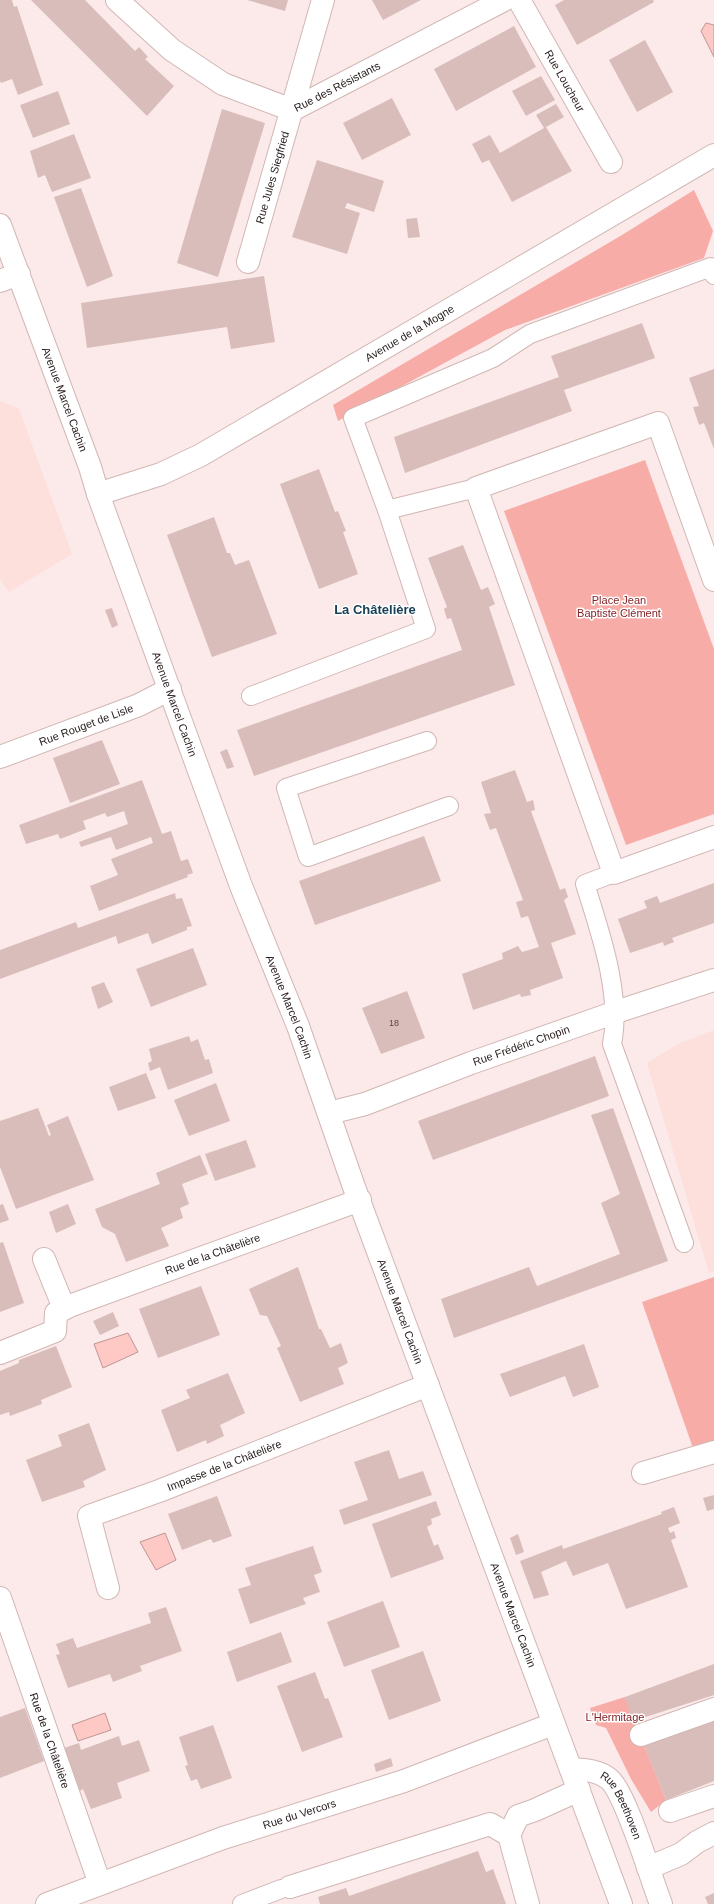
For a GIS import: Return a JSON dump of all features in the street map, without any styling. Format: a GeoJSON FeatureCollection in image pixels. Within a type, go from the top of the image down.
{"type":"FeatureCollection","features":[{"type":"Feature","properties":{"kind":"street","name":"Rue des Résistants"},"geometry":{"type":"LineString","coordinates":[[117,0],[172,50],[223,84],[292,110],[504,0]]}},
{"type":"Feature","properties":{"kind":"street","name":"Rue Jules Siegfried"},"geometry":{"type":"LineString","coordinates":[[248,262],[323,0]]}},
{"type":"Feature","properties":{"kind":"street","name":"Rue Loucheur"},"geometry":{"type":"LineString","coordinates":[[519,0],[611,162]]}},
{"type":"Feature","properties":{"kind":"street","name":"Avenue de la Mogne"},"geometry":{"type":"LineString","coordinates":[[98,494],[161,474],[201,455],[714,155]]}},
{"type":"Feature","properties":{"kind":"street","name":"Avenue Marcel Cachin"},"geometry":{"type":"LineString","coordinates":[[0,225],[10,278],[49,360],[90,467],[98,494],[242,886],[298,1026],[360,1200],[620,1904]]}},
{"type":"Feature","properties":{"kind":"street"},"geometry":{"type":"LineString","coordinates":[[714,580],[658,423],[476,488],[614,873],[714,837]]}},
{"type":"Feature","properties":{"kind":"street","name":"Rue Rouget de Lisle"},"geometry":{"type":"LineString","coordinates":[[0,757],[139,705],[170,689]]}},
{"type":"Feature","properties":{"kind":"street","name":"Rue Frédéric Chopin"},"geometry":{"type":"LineString","coordinates":[[329,1113],[365,1104],[471,1063],[616,1012],[714,980]]}},
{"type":"Feature","properties":{"kind":"street","name":"Rue de la Châtelière"},"geometry":{"type":"LineString","coordinates":[[66,1308],[360,1200]]}},
{"type":"Feature","properties":{"kind":"street"},"geometry":{"type":"LineString","coordinates":[[0,1353],[56,1331],[56,1313],[66,1308],[64,1308],[44,1258]]}},
{"type":"Feature","properties":{"kind":"street","name":"Impasse de la Châtelière"},"geometry":{"type":"LineString","coordinates":[[108,1588],[88,1516],[159,1491],[428,1385]]}},
{"type":"Feature","properties":{"kind":"street"},"geometry":{"type":"LineString","coordinates":[[643,1473],[714,1452]]}},
{"type":"Feature","properties":{"kind":"street","name":"Rue de la Châtelière"},"geometry":{"type":"LineString","coordinates":[[0,1598],[100,1884]]}},
{"type":"Feature","properties":{"kind":"street"},"geometry":{"type":"LineString","coordinates":[[641,1735],[714,1709]]}},
{"type":"Feature","properties":{"kind":"street","name":"Rue du Vercors"},"geometry":{"type":"LineString","coordinates":[[47,1904],[224,1838],[377,1790],[553,1724]]}},
{"type":"Feature","properties":{"kind":"street","name":"Rue Beethoven"},"geometry":{"type":"LineString","coordinates":[[571,1769],[596,1771],[610,1780],[621,1796],[661,1904]]}},
{"type":"Feature","properties":{"kind":"street"},"geometry":{"type":"LineString","coordinates":[[528,1904],[510,1835],[518,1816],[579,1790]]}},
{"type":"Feature","properties":{"kind":"street"},"geometry":{"type":"LineString","coordinates":[[670,1811],[714,1796]]}},
{"type":"Feature","properties":{"kind":"street"},"geometry":{"type":"LineString","coordinates":[[286,1888],[490,1824],[510,1835]]}},
{"type":"Feature","properties":{"kind":"street"},"geometry":{"type":"LineString","coordinates":[[648,1868],[681,1854],[697,1842],[714,1833]]}},
{"type":"Feature","properties":{"kind":"lane"},"geometry":{"type":"LineString","coordinates":[[250,696],[426,629],[387,510],[353,418],[493,358],[530,334],[711,267],[714,275]]}},
{"type":"Feature","properties":{"kind":"lane"},"geometry":{"type":"LineString","coordinates":[[387,510],[476,488]]}},
{"type":"Feature","properties":{"kind":"lane"},"geometry":{"type":"LineString","coordinates":[[427,741],[286,788],[308,857],[449,806]]}},
{"type":"Feature","properties":{"kind":"lane"},"geometry":{"type":"LineString","coordinates":[[614,873],[585,884],[603,942],[616,1012],[612,1044],[684,1243]]}},
{"type":"Feature","properties":{"kind":"lane"},"geometry":{"type":"LineString","coordinates":[[242,1904],[286,1888]]}},
{"type":"Feature","properties":{"kind":"shaded area"},"geometry":{"type":"Polygon","coordinates":[[[706,23],[714,25],[714,57],[701,31],[706,23]]]}},
{"type":"Feature","properties":{"kind":"shaded area"},"geometry":{"type":"Polygon","coordinates":[[[0,401],[19,409],[72,554],[9,592],[0,579],[0,401]]]}},
{"type":"Feature","properties":{"kind":"shaded area"},"geometry":{"type":"Polygon","coordinates":[[[714,1030],[714,1271],[709,1273],[647,1063],[678,1044],[714,1030]]]}},
{"type":"Feature","properties":{"kind":"shaded area"},"geometry":{"type":"Polygon","coordinates":[[[128,1333],[138,1352],[103,1368],[94,1344],[128,1333]]]}},
{"type":"Feature","properties":{"kind":"shaded area"},"geometry":{"type":"Polygon","coordinates":[[[165,1533],[176,1560],[156,1570],[140,1542],[165,1533]]]}},
{"type":"Feature","properties":{"kind":"shaded area"},"geometry":{"type":"Polygon","coordinates":[[[105,1713],[111,1730],[78,1741],[72,1725],[105,1713]]]}},
{"type":"Feature","properties":{"kind":"green space"},"geometry":{"type":"Polygon","coordinates":[[[694,190],[713,231],[704,258],[505,330],[338,421],[333,405],[622,235],[694,190]]]}},
{"type":"Feature","properties":{"kind":"green space","name":"Place Jean Baptiste Clément"},"geometry":{"type":"Polygon","coordinates":[[[645,460],[714,649],[714,814],[626,845],[504,511],[645,460]]]}},
{"type":"Feature","properties":{"kind":"green space"},"geometry":{"type":"Polygon","coordinates":[[[714,1277],[714,1444],[694,1451],[642,1302],[714,1277]]]}},
{"type":"Feature","properties":{"kind":"green space","name":"L'Hermitage"},"geometry":{"type":"Polygon","coordinates":[[[625,1697],[666,1800],[651,1812],[631,1779],[606,1728],[596,1725],[590,1708],[625,1697]]]}},
{"type":"Feature","properties":{"kind":"building"},"geometry":{"type":"Polygon","coordinates":[[[0,0],[12,0],[14,7],[17,6],[43,85],[18,95],[12,79],[1,83],[0,81],[0,0]]]}},
{"type":"Feature","properties":{"kind":"building"},"geometry":{"type":"Polygon","coordinates":[[[31,0],[85,0],[135,51],[139,47],[148,57],[145,59],[174,86],[147,116],[31,0]]]}},
{"type":"Feature","properties":{"kind":"building"},"geometry":{"type":"Polygon","coordinates":[[[247,0],[288,0],[285,11],[247,0]]]}},
{"type":"Feature","properties":{"kind":"building"},"geometry":{"type":"Polygon","coordinates":[[[372,0],[421,0],[383,20],[372,0]]]}},
{"type":"Feature","properties":{"kind":"building"},"geometry":{"type":"Polygon","coordinates":[[[564,0],[653,0],[654,2],[577,45],[555,5],[564,0]]]}},
{"type":"Feature","properties":{"kind":"building"},"geometry":{"type":"Polygon","coordinates":[[[514,26],[536,67],[456,111],[434,69],[514,26]]]}},
{"type":"Feature","properties":{"kind":"building"},"geometry":{"type":"Polygon","coordinates":[[[645,40],[673,92],[637,112],[609,60],[645,40]]]}},
{"type":"Feature","properties":{"kind":"building"},"geometry":{"type":"Polygon","coordinates":[[[541,76],[555,100],[526,116],[512,91],[541,76]]]}},
{"type":"Feature","properties":{"kind":"building"},"geometry":{"type":"Polygon","coordinates":[[[58,91],[70,124],[33,138],[20,105],[58,91]]]}},
{"type":"Feature","properties":{"kind":"building"},"geometry":{"type":"Polygon","coordinates":[[[392,98],[411,135],[362,160],[343,123],[392,98]]]}},
{"type":"Feature","properties":{"kind":"building"},"geometry":{"type":"Polygon","coordinates":[[[556,104],[564,117],[546,127],[572,171],[512,202],[489,160],[482,163],[472,144],[490,135],[500,153],[544,128],[536,115],[556,104]]]}},
{"type":"Feature","properties":{"kind":"building"},"geometry":{"type":"Polygon","coordinates":[[[222,109],[265,123],[218,277],[177,263],[222,109]]]}},
{"type":"Feature","properties":{"kind":"building"},"geometry":{"type":"Polygon","coordinates":[[[74,134],[91,178],[52,192],[45,175],[38,178],[30,151],[74,134]]]}},
{"type":"Feature","properties":{"kind":"building"},"geometry":{"type":"Polygon","coordinates":[[[317,160],[384,181],[374,212],[347,203],[345,208],[360,213],[347,254],[292,237],[317,160]]]}},
{"type":"Feature","properties":{"kind":"building"},"geometry":{"type":"Polygon","coordinates":[[[81,188],[113,276],[87,287],[54,197],[81,188]]]}},
{"type":"Feature","properties":{"kind":"building"},"geometry":{"type":"Polygon","coordinates":[[[417,218],[420,237],[408,238],[406,219],[417,218]]]}},
{"type":"Feature","properties":{"kind":"building"},"geometry":{"type":"Polygon","coordinates":[[[264,276],[275,342],[231,349],[227,327],[87,348],[81,303],[264,276]]]}},
{"type":"Feature","properties":{"kind":"building"},"geometry":{"type":"Polygon","coordinates":[[[642,323],[655,358],[564,390],[572,411],[405,473],[394,437],[559,377],[551,356],[642,323]]]}},
{"type":"Feature","properties":{"kind":"building"},"geometry":{"type":"Polygon","coordinates":[[[714,369],[714,449],[704,423],[699,425],[693,407],[699,406],[689,378],[714,369]]]}},
{"type":"Feature","properties":{"kind":"building"},"geometry":{"type":"Polygon","coordinates":[[[319,469],[335,512],[338,511],[346,531],[343,532],[358,574],[319,589],[280,484],[319,469]]]}},
{"type":"Feature","properties":{"kind":"building"},"geometry":{"type":"Polygon","coordinates":[[[214,517],[227,553],[230,553],[235,565],[249,560],[277,634],[212,657],[167,535],[214,517]]]}},
{"type":"Feature","properties":{"kind":"building"},"geometry":{"type":"Polygon","coordinates":[[[463,545],[481,590],[488,587],[495,604],[489,607],[515,685],[254,776],[237,730],[462,650],[451,618],[447,619],[444,609],[447,607],[428,558],[463,545]]]}},
{"type":"Feature","properties":{"kind":"building"},"geometry":{"type":"Polygon","coordinates":[[[112,608],[118,625],[112,628],[105,610],[112,608]]]}},
{"type":"Feature","properties":{"kind":"building"},"geometry":{"type":"Polygon","coordinates":[[[102,740],[120,784],[70,803],[53,758],[102,740]]]}},
{"type":"Feature","properties":{"kind":"building"},"geometry":{"type":"Polygon","coordinates":[[[227,749],[234,767],[227,769],[220,752],[227,749]]]}},
{"type":"Feature","properties":{"kind":"building"},"geometry":{"type":"Polygon","coordinates":[[[515,770],[527,802],[533,800],[535,810],[531,811],[560,890],[565,888],[568,897],[564,900],[576,934],[551,943],[563,978],[530,990],[531,995],[521,997],[520,994],[473,1010],[462,974],[503,959],[502,953],[518,946],[522,952],[539,947],[528,916],[521,918],[516,902],[523,900],[496,828],[490,830],[484,814],[491,813],[481,782],[515,770]]]}},
{"type":"Feature","properties":{"kind":"building"},"geometry":{"type":"Polygon","coordinates":[[[142,780],[162,834],[171,831],[181,861],[188,859],[193,873],[187,875],[188,877],[99,911],[90,886],[118,875],[111,859],[153,843],[151,837],[116,850],[111,837],[81,847],[79,842],[128,824],[124,811],[107,817],[105,813],[83,821],[86,829],[60,839],[58,834],[26,844],[19,825],[142,780]]]}},
{"type":"Feature","properties":{"kind":"building"},"geometry":{"type":"Polygon","coordinates":[[[424,836],[441,881],[315,925],[299,881],[424,836]]]}},
{"type":"Feature","properties":{"kind":"building"},"geometry":{"type":"Polygon","coordinates":[[[714,883],[714,923],[672,938],[674,942],[664,946],[663,942],[630,953],[618,919],[647,908],[644,901],[657,896],[660,903],[714,883]]]}},
{"type":"Feature","properties":{"kind":"building"},"geometry":{"type":"Polygon","coordinates":[[[175,893],[176,899],[182,898],[192,926],[187,927],[187,930],[152,944],[148,933],[118,944],[116,936],[0,979],[0,950],[76,922],[78,928],[175,893]]]}},
{"type":"Feature","properties":{"kind":"building"},"geometry":{"type":"Polygon","coordinates":[[[193,948],[207,985],[151,1007],[136,969],[193,948]]]}},
{"type":"Feature","properties":{"kind":"building"},"geometry":{"type":"Polygon","coordinates":[[[104,982],[113,1002],[98,1009],[91,987],[104,982]]]}},
{"type":"Feature","properties":{"kind":"building"},"geometry":{"type":"Polygon","coordinates":[[[407,991],[425,1038],[381,1054],[362,1008],[407,991]]]}},
{"type":"Feature","properties":{"kind":"building"},"geometry":{"type":"Polygon","coordinates":[[[189,1036],[191,1042],[198,1039],[205,1060],[209,1059],[213,1073],[168,1090],[160,1067],[150,1071],[148,1063],[152,1061],[149,1049],[189,1036]]]}},
{"type":"Feature","properties":{"kind":"building"},"geometry":{"type":"Polygon","coordinates":[[[595,1056],[609,1096],[433,1160],[418,1121],[595,1056]]]}},
{"type":"Feature","properties":{"kind":"building"},"geometry":{"type":"Polygon","coordinates":[[[146,1073],[156,1098],[118,1111],[109,1087],[146,1073]]]}},
{"type":"Feature","properties":{"kind":"building"},"geometry":{"type":"Polygon","coordinates":[[[216,1083],[230,1121],[189,1136],[174,1100],[216,1083]]]}},
{"type":"Feature","properties":{"kind":"building"},"geometry":{"type":"Polygon","coordinates":[[[38,1108],[49,1136],[51,1135],[47,1125],[68,1116],[94,1180],[16,1209],[0,1167],[0,1121],[38,1108]]]}},
{"type":"Feature","properties":{"kind":"building"},"geometry":{"type":"Polygon","coordinates":[[[613,1108],[668,1261],[454,1338],[441,1299],[529,1267],[537,1286],[620,1254],[601,1203],[620,1194],[591,1115],[613,1108]]]}},
{"type":"Feature","properties":{"kind":"building"},"geometry":{"type":"Polygon","coordinates":[[[246,1140],[256,1167],[215,1181],[205,1154],[246,1140]]]}},
{"type":"Feature","properties":{"kind":"building"},"geometry":{"type":"Polygon","coordinates":[[[200,1155],[208,1174],[182,1184],[189,1204],[180,1208],[183,1218],[161,1228],[169,1246],[126,1262],[115,1234],[102,1227],[95,1209],[160,1184],[156,1173],[200,1155]]]}},
{"type":"Feature","properties":{"kind":"building"},"geometry":{"type":"Polygon","coordinates":[[[3,1204],[9,1220],[0,1223],[0,1205],[3,1204]]]}},
{"type":"Feature","properties":{"kind":"building"},"geometry":{"type":"Polygon","coordinates":[[[68,1204],[76,1224],[56,1233],[49,1212],[68,1204]]]}},
{"type":"Feature","properties":{"kind":"building"},"geometry":{"type":"Polygon","coordinates":[[[3,1242],[24,1303],[0,1312],[0,1243],[3,1242]]]}},
{"type":"Feature","properties":{"kind":"building"},"geometry":{"type":"Polygon","coordinates":[[[298,1267],[319,1329],[321,1329],[330,1348],[341,1343],[348,1363],[338,1368],[344,1384],[300,1402],[277,1348],[281,1346],[267,1316],[260,1315],[249,1289],[298,1267]]]}},
{"type":"Feature","properties":{"kind":"building"},"geometry":{"type":"Polygon","coordinates":[[[201,1286],[220,1335],[158,1358],[139,1309],[201,1286]]]}},
{"type":"Feature","properties":{"kind":"building"},"geometry":{"type":"Polygon","coordinates":[[[113,1312],[119,1326],[100,1335],[93,1321],[113,1312]]]}},
{"type":"Feature","properties":{"kind":"building"},"geometry":{"type":"Polygon","coordinates":[[[584,1344],[599,1387],[573,1397],[565,1376],[510,1397],[500,1374],[584,1344]]]}},
{"type":"Feature","properties":{"kind":"building"},"geometry":{"type":"Polygon","coordinates":[[[56,1346],[72,1387],[41,1400],[42,1404],[10,1416],[9,1412],[0,1415],[0,1371],[19,1363],[19,1360],[56,1346]]]}},
{"type":"Feature","properties":{"kind":"building"},"geometry":{"type":"Polygon","coordinates":[[[228,1373],[245,1413],[220,1425],[224,1436],[207,1444],[206,1440],[177,1452],[161,1410],[190,1398],[186,1390],[228,1373]]]}},
{"type":"Feature","properties":{"kind":"building"},"geometry":{"type":"Polygon","coordinates":[[[89,1423],[106,1470],[83,1481],[85,1487],[42,1502],[26,1460],[62,1446],[58,1435],[89,1423]]]}},
{"type":"Feature","properties":{"kind":"building"},"geometry":{"type":"Polygon","coordinates":[[[389,1450],[399,1479],[423,1471],[432,1495],[344,1525],[339,1510],[368,1500],[354,1462],[389,1450]]]}},
{"type":"Feature","properties":{"kind":"building"},"geometry":{"type":"Polygon","coordinates":[[[714,1495],[714,1509],[707,1511],[703,1498],[714,1495]]]}},
{"type":"Feature","properties":{"kind":"building"},"geometry":{"type":"Polygon","coordinates":[[[217,1496],[232,1536],[213,1543],[211,1539],[182,1550],[168,1514],[217,1496]]]}},
{"type":"Feature","properties":{"kind":"building"},"geometry":{"type":"Polygon","coordinates":[[[436,1501],[441,1515],[431,1519],[432,1524],[427,1527],[434,1546],[438,1544],[444,1559],[391,1578],[372,1524],[436,1501]]]}},
{"type":"Feature","properties":{"kind":"building"},"geometry":{"type":"Polygon","coordinates":[[[674,1507],[680,1523],[668,1528],[670,1533],[674,1531],[676,1538],[671,1540],[688,1587],[626,1609],[608,1563],[573,1576],[566,1561],[541,1572],[549,1595],[534,1599],[520,1561],[562,1545],[563,1549],[662,1514],[661,1512],[674,1507]]]}},
{"type":"Feature","properties":{"kind":"building"},"geometry":{"type":"Polygon","coordinates":[[[518,1534],[524,1552],[516,1555],[510,1538],[518,1534]]]}},
{"type":"Feature","properties":{"kind":"building"},"geometry":{"type":"Polygon","coordinates":[[[313,1546],[322,1572],[314,1575],[320,1592],[303,1598],[306,1604],[250,1624],[238,1589],[251,1585],[245,1568],[313,1546]]]}},
{"type":"Feature","properties":{"kind":"building"},"geometry":{"type":"Polygon","coordinates":[[[383,1601],[400,1647],[344,1667],[327,1622],[383,1601]]]}},
{"type":"Feature","properties":{"kind":"building"},"geometry":{"type":"Polygon","coordinates":[[[166,1607],[182,1651],[140,1666],[142,1671],[113,1682],[110,1674],[68,1688],[56,1655],[60,1654],[56,1644],[73,1638],[77,1648],[151,1623],[148,1613],[166,1607]]]}},
{"type":"Feature","properties":{"kind":"building"},"geometry":{"type":"Polygon","coordinates":[[[281,1632],[292,1662],[237,1682],[227,1652],[281,1632]]]}},
{"type":"Feature","properties":{"kind":"building"},"geometry":{"type":"Polygon","coordinates":[[[423,1651],[441,1701],[389,1720],[371,1670],[423,1651]]]}},
{"type":"Feature","properties":{"kind":"building"},"geometry":{"type":"Polygon","coordinates":[[[714,1664],[714,1695],[633,1721],[625,1697],[714,1664]]]}},
{"type":"Feature","properties":{"kind":"building"},"geometry":{"type":"Polygon","coordinates":[[[315,1672],[325,1699],[328,1698],[343,1737],[302,1752],[277,1686],[315,1672]]]}},
{"type":"Feature","properties":{"kind":"building"},"geometry":{"type":"Polygon","coordinates":[[[25,1708],[44,1761],[0,1778],[0,1717],[25,1708]]]}},
{"type":"Feature","properties":{"kind":"building"},"geometry":{"type":"Polygon","coordinates":[[[714,1720],[714,1781],[666,1800],[644,1745],[714,1720]]]}},
{"type":"Feature","properties":{"kind":"building"},"geometry":{"type":"Polygon","coordinates":[[[213,1725],[232,1778],[201,1789],[197,1779],[191,1781],[185,1766],[188,1765],[179,1737],[213,1725]]]}},
{"type":"Feature","properties":{"kind":"building"},"geometry":{"type":"Polygon","coordinates":[[[119,1736],[122,1746],[139,1740],[150,1771],[117,1783],[122,1798],[91,1809],[83,1789],[80,1791],[64,1748],[79,1743],[81,1750],[119,1736]]]}},
{"type":"Feature","properties":{"kind":"building"},"geometry":{"type":"Polygon","coordinates":[[[391,1758],[393,1766],[376,1772],[374,1764],[391,1758]]]}},
{"type":"Feature","properties":{"kind":"building"},"geometry":{"type":"Polygon","coordinates":[[[478,1851],[486,1872],[493,1869],[506,1904],[320,1904],[318,1897],[346,1888],[349,1896],[478,1851]]]}},
{"type":"Feature","properties":{"kind":"building"},"geometry":{"type":"Polygon","coordinates":[[[714,1893],[714,1904],[708,1904],[705,1897],[714,1893]]]}},
{"type":"Feature","properties":{"kind":"district","name":"La Châtelière"},"geometry":{"type":"Point","coordinates":[375,609]}}]}
